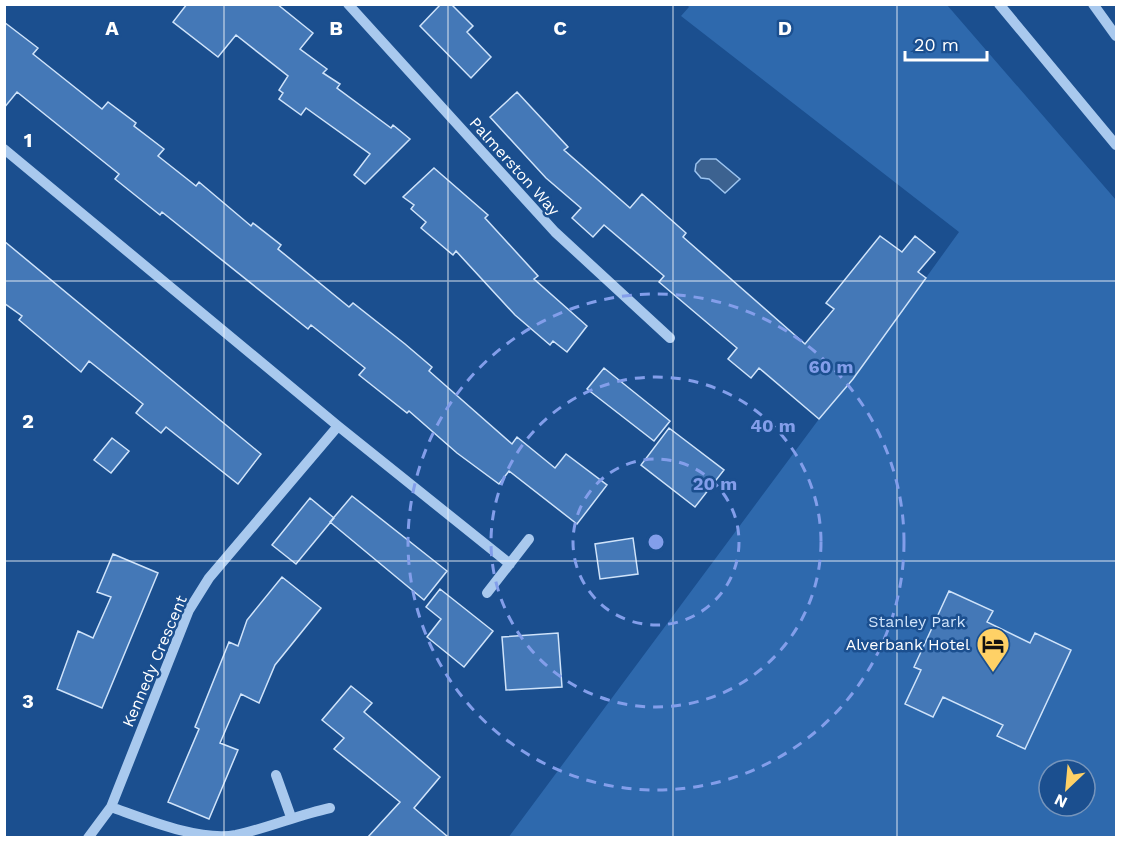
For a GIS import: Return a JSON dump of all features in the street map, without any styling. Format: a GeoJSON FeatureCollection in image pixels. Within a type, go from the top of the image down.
{"type":"FeatureCollection","features":[{"type":"Feature","properties":{"kind":"street","name":"Palmerston Way"},"geometry":{"type":"LineString","coordinates":[[348,4],[555,232],[670,338]]}},
{"type":"Feature","properties":{"kind":"street"},"geometry":{"type":"LineString","coordinates":[[999,4],[1116,145]]}},
{"type":"Feature","properties":{"kind":"street"},"geometry":{"type":"LineString","coordinates":[[1093,4],[1116,36]]}},
{"type":"Feature","properties":{"kind":"street"},"geometry":{"type":"LineString","coordinates":[[4,149],[338,426],[510,564]]}},
{"type":"Feature","properties":{"kind":"street","name":"Kennedy Crescent"},"geometry":{"type":"LineString","coordinates":[[88,837],[111,807],[189,610],[213,570],[338,426]]}},
{"type":"Feature","properties":{"kind":"street"},"geometry":{"type":"LineString","coordinates":[[487,593],[529,539]]}},
{"type":"Feature","properties":{"kind":"street"},"geometry":{"type":"LineString","coordinates":[[276,775],[291,817]]}},
{"type":"Feature","properties":{"kind":"street"},"geometry":{"type":"LineString","coordinates":[[111,807],[167,826],[206,835],[234,836],[291,817],[330,808]]}},
{"type":"Feature","properties":{"kind":"green space","name":"Stanley Park"},"geometry":{"type":"Polygon","coordinates":[[[687,5],[947,5],[1116,200],[1116,837],[508,838],[819,419],[855,376],[959,232],[681,16],[689,7],[687,5]]]}},
{"type":"Feature","properties":{"kind":"shaded area"},"geometry":{"type":"Polygon","coordinates":[[[701,159],[716,159],[740,179],[725,193],[709,179],[701,178],[695,171],[696,164],[701,159]]]}},
{"type":"Feature","properties":{"kind":"building"},"geometry":{"type":"Polygon","coordinates":[[[187,4],[277,4],[313,33],[300,49],[327,69],[323,73],[340,84],[337,88],[391,128],[393,125],[410,139],[365,184],[354,175],[370,154],[306,108],[301,115],[279,99],[283,93],[279,90],[288,76],[236,35],[218,57],[173,22],[187,4]]]}},
{"type":"Feature","properties":{"kind":"building"},"geometry":{"type":"Polygon","coordinates":[[[441,4],[451,4],[473,26],[467,32],[491,57],[471,78],[420,26],[441,4]]]}},
{"type":"Feature","properties":{"kind":"building"},"geometry":{"type":"Polygon","coordinates":[[[4,22],[38,48],[33,54],[102,109],[108,102],[136,123],[134,126],[164,149],[158,156],[196,186],[199,182],[251,226],[253,223],[281,245],[278,249],[349,307],[353,303],[405,344],[432,367],[429,371],[512,444],[517,437],[555,468],[566,454],[607,485],[577,524],[509,471],[499,484],[457,453],[409,411],[407,413],[359,375],[365,368],[311,325],[308,329],[162,212],[160,215],[115,179],[119,174],[17,92],[4,108],[4,22]]]}},
{"type":"Feature","properties":{"kind":"building"},"geometry":{"type":"Polygon","coordinates":[[[517,92],[568,147],[564,150],[630,208],[642,194],[686,233],[683,237],[805,344],[834,309],[826,303],[880,236],[902,252],[915,236],[935,252],[918,272],[926,278],[853,379],[819,419],[759,368],[751,378],[728,359],[737,348],[659,282],[664,276],[604,225],[593,237],[572,218],[581,208],[546,178],[490,117],[517,92]]]}},
{"type":"Feature","properties":{"kind":"building"},"geometry":{"type":"Polygon","coordinates":[[[434,168],[488,215],[485,218],[538,276],[534,279],[587,326],[567,352],[553,341],[550,345],[515,315],[456,251],[453,255],[421,228],[426,222],[411,209],[414,205],[403,197],[434,168]]]}},
{"type":"Feature","properties":{"kind":"building"},"geometry":{"type":"Polygon","coordinates":[[[4,241],[261,454],[238,484],[166,427],[161,433],[136,413],[143,404],[89,361],[81,372],[19,320],[22,316],[4,303],[4,241]]]}},
{"type":"Feature","properties":{"kind":"building"},"geometry":{"type":"Polygon","coordinates":[[[604,368],[670,421],[654,441],[587,389],[604,368]]]}},
{"type":"Feature","properties":{"kind":"building"},"geometry":{"type":"Polygon","coordinates":[[[669,428],[724,470],[695,507],[641,465],[669,428]]]}},
{"type":"Feature","properties":{"kind":"building"},"geometry":{"type":"Polygon","coordinates":[[[112,438],[129,451],[111,473],[94,460],[112,438]]]}},
{"type":"Feature","properties":{"kind":"building"},"geometry":{"type":"Polygon","coordinates":[[[352,496],[447,571],[424,600],[330,522],[352,496]]]}},
{"type":"Feature","properties":{"kind":"building"},"geometry":{"type":"Polygon","coordinates":[[[310,498],[334,518],[296,564],[272,545],[310,498]]]}},
{"type":"Feature","properties":{"kind":"building"},"geometry":{"type":"Polygon","coordinates":[[[633,538],[638,574],[600,579],[595,544],[633,538]]]}},
{"type":"Feature","properties":{"kind":"building"},"geometry":{"type":"Polygon","coordinates":[[[113,554],[158,573],[102,708],[57,689],[78,631],[93,638],[111,597],[97,592],[113,554]]]}},
{"type":"Feature","properties":{"kind":"building"},"geometry":{"type":"Polygon","coordinates":[[[282,577],[321,608],[275,665],[259,703],[241,694],[220,743],[238,750],[209,819],[168,802],[199,729],[195,727],[229,642],[238,646],[247,620],[282,577]]]}},
{"type":"Feature","properties":{"kind":"building"},"geometry":{"type":"Polygon","coordinates":[[[440,589],[493,631],[464,667],[427,637],[441,619],[426,607],[440,589]]]}},
{"type":"Feature","properties":{"kind":"building","name":"Alverbank Hotel"},"geometry":{"type":"Polygon","coordinates":[[[949,591],[993,611],[987,622],[1030,643],[1035,633],[1071,650],[1025,749],[997,736],[1003,725],[943,697],[933,717],[905,704],[921,670],[914,667],[949,591]]]}},
{"type":"Feature","properties":{"kind":"building"},"geometry":{"type":"Polygon","coordinates":[[[558,633],[562,687],[506,690],[502,637],[558,633]]]}},
{"type":"Feature","properties":{"kind":"building"},"geometry":{"type":"Polygon","coordinates":[[[351,686],[372,703],[364,712],[440,777],[414,808],[448,837],[368,837],[400,802],[334,749],[344,738],[322,720],[351,686]]]}},
{"type":"Feature","properties":{"kind":"place","name":"Alverbank Hotel"},"geometry":{"type":"Point","coordinates":[993,673]}}]}
